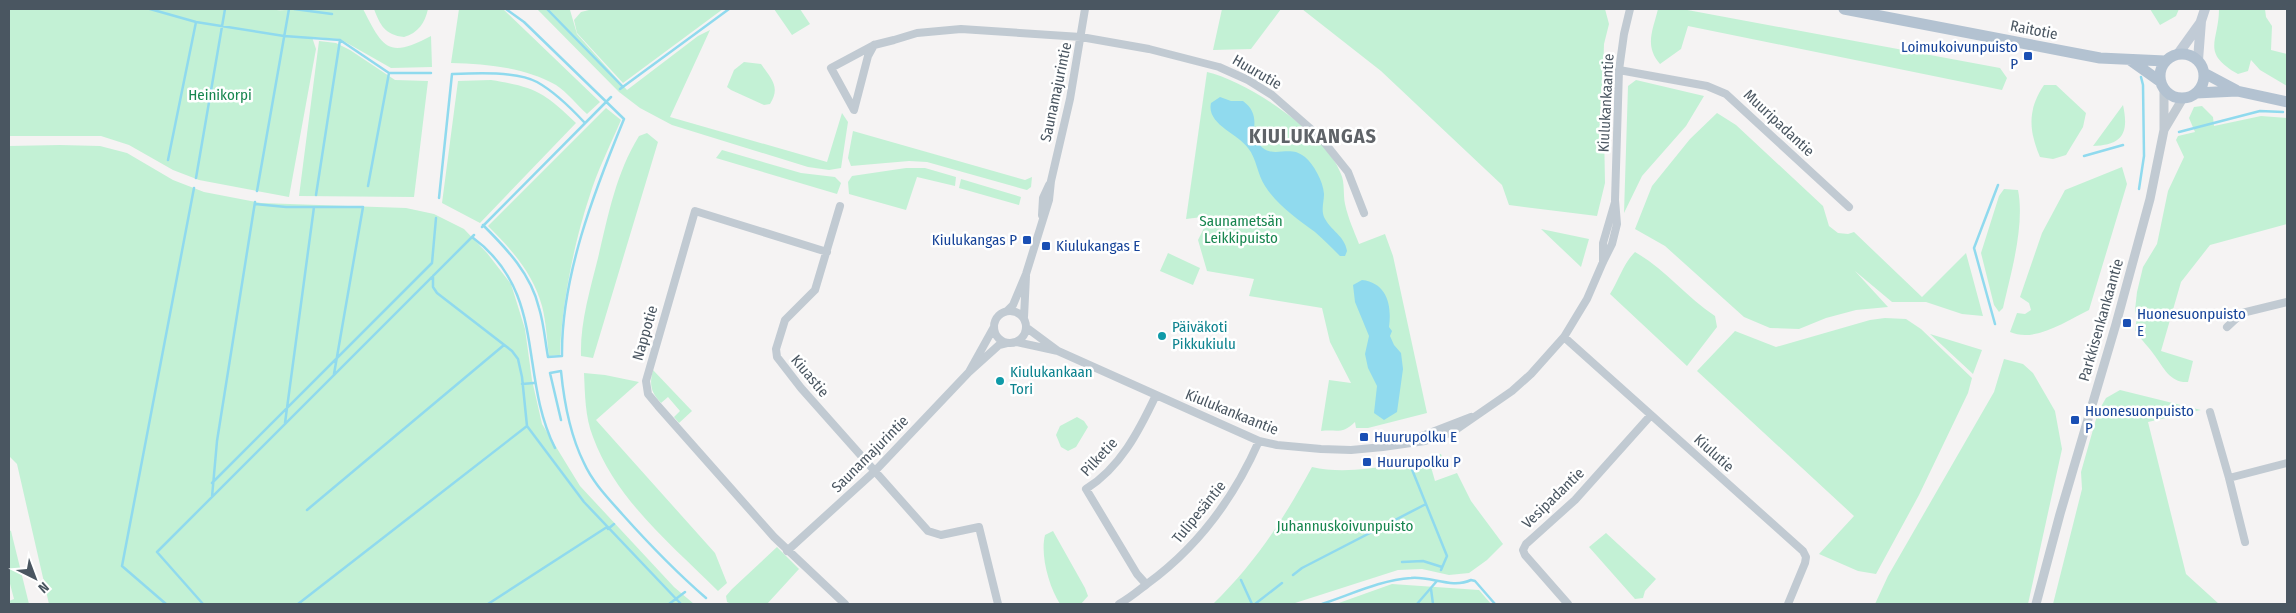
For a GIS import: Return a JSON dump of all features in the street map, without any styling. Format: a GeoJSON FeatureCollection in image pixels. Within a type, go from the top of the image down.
{"type":"FeatureCollection","features":[{"type":"Feature","properties":{"kind":"main road","name":"Raitotie"},"geometry":{"type":"LineString","coordinates":[[1844,9],[2100,58],[2165,61]]}},
{"type":"Feature","properties":{"kind":"main road"},"geometry":{"type":"LineString","coordinates":[[2205,9],[2201,21],[2198,60],[2204,73],[2237,91]]}},
{"type":"Feature","properties":{"kind":"main road"},"geometry":{"type":"LineString","coordinates":[[2162,85],[2161,67],[2165,61],[2178,54],[2201,21]]}},
{"type":"Feature","properties":{"kind":"main road"},"geometry":{"type":"LineString","coordinates":[[2178,54],[2192,56],[2198,60]]}},
{"type":"Feature","properties":{"kind":"main road"},"geometry":{"type":"LineString","coordinates":[[2130,60],[2176,97],[2183,98],[2196,93],[2237,91],[2287,102]]}},
{"type":"Feature","properties":{"kind":"main road"},"geometry":{"type":"LineString","coordinates":[[2196,93],[2201,87],[2204,73]]}},
{"type":"Feature","properties":{"kind":"street","name":"Saunamajurintie"},"geometry":{"type":"LineString","coordinates":[[1007,311],[1013,305],[1026,274],[1042,217],[1049,200],[1051,181],[1081,37],[1085,9]]}},
{"type":"Feature","properties":{"kind":"street","name":"Kiulukankaantie"},"geometry":{"type":"LineString","coordinates":[[1016,342],[1058,351],[1260,441],[1285,446],[1351,450],[1426,441],[1457,429],[1506,395],[1531,374],[1564,337],[1588,299],[1603,262],[1609,254],[1617,224],[1615,200],[1620,70],[1624,34],[1630,9]]}},
{"type":"Feature","properties":{"kind":"street","name":"Huurutie"},"geometry":{"type":"LineString","coordinates":[[874,45],[868,56],[854,110],[831,68],[874,45],[917,33],[961,29],[1081,37],[1149,49],[1210,64],[1248,80],[1288,107],[1320,137],[1348,172],[1364,213]]}},
{"type":"Feature","properties":{"kind":"street","name":"Muuripadantie"},"geometry":{"type":"LineString","coordinates":[[1620,70],[1707,86],[1726,94],[1849,207]]}},
{"type":"Feature","properties":{"kind":"street","name":"Parkkisenkankaantie"},"geometry":{"type":"LineString","coordinates":[[2036,604],[2150,200],[2164,130],[2162,85]]}},
{"type":"Feature","properties":{"kind":"street","name":"Parkkisenkankaantie"},"geometry":{"type":"LineString","coordinates":[[2164,130],[2183,98]]}},
{"type":"Feature","properties":{"kind":"street","name":"Kiuastie"},"geometry":{"type":"LineString","coordinates":[[840,206],[828,252],[815,290],[785,320],[776,349],[777,357],[796,382],[875,471]]}},
{"type":"Feature","properties":{"kind":"street","name":"Nappotie"},"geometry":{"type":"LineString","coordinates":[[787,551],[648,394],[646,381],[695,211],[828,252]]}},
{"type":"Feature","properties":{"kind":"street","name":"Saunamajurintie"},"geometry":{"type":"LineString","coordinates":[[1024,317],[1026,274]]}},
{"type":"Feature","properties":{"kind":"street"},"geometry":{"type":"LineString","coordinates":[[2226,327],[2242,313],[2287,302]]}},
{"type":"Feature","properties":{"kind":"street"},"geometry":{"type":"LineString","coordinates":[[1007,311],[1016,312],[1024,317],[1027,328],[1024,337],[1016,342],[1007,343],[998,338],[994,327],[998,316],[1007,311]]}},
{"type":"Feature","properties":{"kind":"street","name":"Saunamajurintie"},"geometry":{"type":"LineString","coordinates":[[969,372],[994,327]]}},
{"type":"Feature","properties":{"kind":"street","name":"Kiulukankaantie"},"geometry":{"type":"LineString","coordinates":[[1027,328],[1058,351]]}},
{"type":"Feature","properties":{"kind":"street","name":"Kiulutie"},"geometry":{"type":"LineString","coordinates":[[1564,337],[1803,552],[1806,557],[1805,563],[1788,604]]}},
{"type":"Feature","properties":{"kind":"street","name":"Saunamajurintie"},"geometry":{"type":"LineString","coordinates":[[787,551],[875,471],[969,372],[999,346],[1007,343]]}},
{"type":"Feature","properties":{"kind":"street","name":"Pilketie"},"geometry":{"type":"LineString","coordinates":[[1146,584],[1137,574],[1086,489],[1106,473],[1124,453],[1156,395]]}},
{"type":"Feature","properties":{"kind":"street"},"geometry":{"type":"LineString","coordinates":[[2210,412],[2245,542]]}},
{"type":"Feature","properties":{"kind":"street","name":"Vesipadantie"},"geometry":{"type":"LineString","coordinates":[[1568,604],[1525,555],[1526,544],[1575,500],[1651,415]]}},
{"type":"Feature","properties":{"kind":"street","name":"Tulipesäntie"},"geometry":{"type":"LineString","coordinates":[[1119,604],[1195,543],[1220,512],[1239,483],[1260,441]]}},
{"type":"Feature","properties":{"kind":"street"},"geometry":{"type":"LineString","coordinates":[[2229,478],[2287,463]]}},
{"type":"Feature","properties":{"kind":"street"},"geometry":{"type":"LineString","coordinates":[[875,471],[928,531],[941,535],[979,527],[998,604]]}},
{"type":"Feature","properties":{"kind":"street"},"geometry":{"type":"LineString","coordinates":[[787,551],[845,604]]}},
{"type":"Feature","properties":{"kind":"green space","name":"Heinikorpi"},"geometry":{"type":"Polygon","coordinates":[[[9,9],[267,9],[286,11],[274,9],[363,9],[376,33],[388,46],[396,48],[405,47],[431,36],[432,67],[391,68],[340,39],[312,37],[316,49],[289,197],[199,180],[173,170],[129,145],[101,136],[9,136],[9,9]]]}},
{"type":"Feature","properties":{"kind":"green space"},"geometry":{"type":"Polygon","coordinates":[[[374,9],[428,9],[420,27],[404,37],[392,34],[384,28],[374,9]]]}},
{"type":"Feature","properties":{"kind":"green space"},"geometry":{"type":"Polygon","coordinates":[[[459,9],[503,9],[600,102],[587,114],[556,85],[531,74],[518,70],[478,64],[451,63],[459,9]]]}},
{"type":"Feature","properties":{"kind":"green space"},"geometry":{"type":"Polygon","coordinates":[[[537,9],[570,10],[577,34],[627,90],[698,36],[710,30],[670,117],[827,162],[842,113],[848,122],[841,168],[829,170],[808,167],[672,125],[640,108],[619,92],[537,9]]]}},
{"type":"Feature","properties":{"kind":"green space"},"geometry":{"type":"Polygon","coordinates":[[[593,9],[723,9],[623,83],[577,33],[574,20],[581,12],[593,9]]]}},
{"type":"Feature","properties":{"kind":"green space"},"geometry":{"type":"Polygon","coordinates":[[[774,9],[800,9],[810,24],[792,35],[774,9]]]}},
{"type":"Feature","properties":{"kind":"green space"},"geometry":{"type":"Polygon","coordinates":[[[1222,9],[1281,9],[1251,49],[1213,50],[1222,9]]]}},
{"type":"Feature","properties":{"kind":"green space"},"geometry":{"type":"Polygon","coordinates":[[[1302,9],[1605,9],[1609,24],[1604,44],[1603,74],[1605,183],[1597,216],[1509,205],[1502,185],[1381,71],[1302,9]]]}},
{"type":"Feature","properties":{"kind":"green space"},"geometry":{"type":"Polygon","coordinates":[[[1658,9],[1682,9],[2000,68],[2007,78],[2002,90],[1688,26],[1681,49],[1660,64],[1652,51],[1651,44],[1652,31],[1658,9]]]}},
{"type":"Feature","properties":{"kind":"green space"},"geometry":{"type":"Polygon","coordinates":[[[2150,9],[2179,9],[2176,16],[2160,25],[2150,9]]]}},
{"type":"Feature","properties":{"kind":"green space"},"geometry":{"type":"Polygon","coordinates":[[[2219,9],[2265,9],[2266,17],[2272,26],[2271,50],[2287,54],[2287,86],[2260,70],[2251,60],[2248,71],[2238,74],[2219,59],[2214,46],[2219,9]]]}},
{"type":"Feature","properties":{"kind":"green space"},"geometry":{"type":"Polygon","coordinates":[[[319,41],[336,43],[350,50],[395,80],[428,81],[414,197],[299,196],[319,41]]]}},
{"type":"Feature","properties":{"kind":"green space"},"geometry":{"type":"Polygon","coordinates":[[[744,62],[761,64],[771,78],[775,93],[770,104],[764,105],[727,87],[734,70],[744,62]]]}},
{"type":"Feature","properties":{"kind":"green space","name":"Saunametsän Leikkipuisto"},"geometry":{"type":"Polygon","coordinates":[[[1207,72],[1224,77],[1243,86],[1284,111],[1320,142],[1333,159],[1341,174],[1346,209],[1359,244],[1385,234],[1393,256],[1427,413],[1368,428],[1356,428],[1355,422],[1343,430],[1321,431],[1329,380],[1351,383],[1330,342],[1322,308],[1249,296],[1254,279],[1207,271],[1198,240],[1210,216],[1186,219],[1207,72]]]}},
{"type":"Feature","properties":{"kind":"green space"},"geometry":{"type":"Polygon","coordinates":[[[491,80],[518,85],[538,92],[576,123],[480,223],[442,203],[458,81],[491,80]]]}},
{"type":"Feature","properties":{"kind":"green space"},"geometry":{"type":"Polygon","coordinates":[[[1636,80],[1704,96],[1686,126],[1642,176],[1624,213],[1628,86],[1636,80]]]}},
{"type":"Feature","properties":{"kind":"green space"},"geometry":{"type":"Polygon","coordinates":[[[2044,85],[2056,85],[2086,113],[2083,127],[2066,155],[2053,159],[2040,157],[2032,129],[2032,112],[2038,94],[2044,85]]]}},
{"type":"Feature","properties":{"kind":"green space"},"geometry":{"type":"Polygon","coordinates":[[[2123,105],[2125,123],[2122,136],[2111,143],[2093,146],[2123,105]]]}},
{"type":"Feature","properties":{"kind":"green space"},"geometry":{"type":"Polygon","coordinates":[[[2202,106],[2213,117],[2214,126],[2261,116],[2287,118],[2287,224],[2210,245],[2181,282],[2161,351],[2193,361],[2188,382],[2182,382],[2168,374],[2137,334],[2135,330],[2137,318],[2135,310],[2143,267],[2157,244],[2168,191],[2184,157],[2176,140],[2178,136],[2195,132],[2189,118],[2194,107],[2202,106]]]}},
{"type":"Feature","properties":{"kind":"green space"},"geometry":{"type":"Polygon","coordinates":[[[606,108],[621,120],[596,178],[578,235],[569,276],[560,355],[549,356],[543,312],[533,283],[513,253],[488,226],[606,108]]]}},
{"type":"Feature","properties":{"kind":"green space"},"geometry":{"type":"Polygon","coordinates":[[[1717,113],[1736,125],[1823,206],[1829,226],[1838,233],[1848,234],[1854,232],[1922,297],[1966,253],[1983,316],[1962,314],[1926,302],[1892,302],[1855,271],[1888,307],[1856,310],[1826,318],[1799,329],[1770,328],[1744,317],[1665,246],[1635,229],[1652,186],[1690,139],[1717,113]]]}},
{"type":"Feature","properties":{"kind":"green space"},"geometry":{"type":"Polygon","coordinates":[[[853,131],[1025,180],[1032,177],[1031,187],[1027,190],[927,162],[909,161],[851,166],[848,158],[853,131]]]}},
{"type":"Feature","properties":{"kind":"green space"},"geometry":{"type":"Polygon","coordinates":[[[647,133],[658,142],[593,358],[581,356],[582,331],[586,307],[614,195],[631,150],[639,136],[647,133]]]}},
{"type":"Feature","properties":{"kind":"green space"},"geometry":{"type":"Polygon","coordinates":[[[9,146],[100,146],[127,153],[173,180],[204,192],[261,203],[406,208],[434,214],[464,229],[487,253],[511,284],[525,329],[532,380],[542,424],[580,486],[674,587],[694,604],[49,604],[17,464],[9,456],[9,146]]]}},
{"type":"Feature","properties":{"kind":"green space"},"geometry":{"type":"Polygon","coordinates":[[[722,150],[801,173],[835,177],[841,183],[837,194],[716,158],[722,150]]]}},
{"type":"Feature","properties":{"kind":"green space"},"geometry":{"type":"Polygon","coordinates":[[[2122,167],[2127,184],[2089,310],[2040,333],[2020,335],[2010,332],[2017,313],[2025,314],[2031,310],[2029,303],[2020,297],[2042,233],[2065,190],[2122,167]]]}},
{"type":"Feature","properties":{"kind":"green space"},"geometry":{"type":"Polygon","coordinates":[[[906,168],[925,168],[956,177],[955,186],[917,177],[906,210],[849,194],[848,182],[852,176],[906,168]]]}},
{"type":"Feature","properties":{"kind":"green space"},"geometry":{"type":"Polygon","coordinates":[[[961,179],[1021,197],[1019,205],[959,188],[961,179]]]}},
{"type":"Feature","properties":{"kind":"green space"},"geometry":{"type":"Polygon","coordinates":[[[2004,189],[2018,190],[2020,218],[2013,265],[2003,308],[1999,312],[1994,305],[1981,253],[1999,196],[2004,189]]]}},
{"type":"Feature","properties":{"kind":"green space"},"geometry":{"type":"Polygon","coordinates":[[[1541,229],[1589,239],[1581,267],[1541,229]]]}},
{"type":"Feature","properties":{"kind":"green space"},"geometry":{"type":"Polygon","coordinates":[[[1635,252],[1656,266],[1715,316],[1717,327],[1687,366],[1610,294],[1624,267],[1635,252]]]}},
{"type":"Feature","properties":{"kind":"green space"},"geometry":{"type":"Polygon","coordinates":[[[1168,253],[1200,268],[1193,285],[1160,271],[1168,253]]]}},
{"type":"Feature","properties":{"kind":"green space"},"geometry":{"type":"Polygon","coordinates":[[[1885,318],[1906,319],[1921,329],[1972,378],[1968,393],[1919,495],[1876,574],[1858,571],[1819,554],[1854,516],[1697,371],[1735,331],[1776,347],[1870,320],[1885,318]]]}},
{"type":"Feature","properties":{"kind":"green space"},"geometry":{"type":"Polygon","coordinates":[[[1930,334],[1982,350],[1973,374],[1930,334]]]}},
{"type":"Feature","properties":{"kind":"green space"},"geometry":{"type":"Polygon","coordinates":[[[2004,359],[2023,364],[2033,373],[2055,411],[2062,449],[2028,604],[1875,604],[1888,576],[1994,392],[2004,359]]]}},
{"type":"Feature","properties":{"kind":"green space"},"geometry":{"type":"Polygon","coordinates":[[[653,370],[692,411],[679,423],[674,417],[680,411],[668,397],[661,403],[653,392],[651,380],[653,370]]]}},
{"type":"Feature","properties":{"kind":"green space"},"geometry":{"type":"Polygon","coordinates":[[[584,373],[639,382],[596,420],[715,553],[727,583],[718,591],[647,520],[616,481],[603,460],[588,422],[584,373]]]}},
{"type":"Feature","properties":{"kind":"green space"},"geometry":{"type":"Polygon","coordinates":[[[2120,390],[2201,410],[2148,422],[2186,574],[2219,604],[2053,604],[2082,489],[2081,472],[2098,412],[2106,398],[2120,390]]]}},
{"type":"Feature","properties":{"kind":"green space"},"geometry":{"type":"Polygon","coordinates":[[[1077,417],[1084,421],[1088,427],[1076,447],[1068,451],[1061,447],[1056,435],[1060,426],[1077,417]]]}},
{"type":"Feature","properties":{"kind":"green space","name":"Juhannuskoivunpuisto"},"geometry":{"type":"Polygon","coordinates":[[[1441,454],[1443,460],[1431,467],[1435,481],[1457,473],[1471,501],[1503,544],[1487,560],[1469,573],[1449,575],[1422,569],[1398,570],[1292,604],[1213,604],[1243,572],[1268,540],[1312,467],[1343,470],[1376,468],[1441,454]]]}},
{"type":"Feature","properties":{"kind":"green space"},"geometry":{"type":"Polygon","coordinates":[[[9,530],[11,531],[29,604],[9,604],[9,601],[14,599],[9,580],[9,530]]]}},
{"type":"Feature","properties":{"kind":"green space"},"geometry":{"type":"Polygon","coordinates":[[[1053,531],[1085,588],[1088,596],[1081,604],[1060,604],[1052,589],[1046,571],[1044,543],[1045,535],[1053,531]]]}},
{"type":"Feature","properties":{"kind":"green space"},"geometry":{"type":"Polygon","coordinates":[[[1606,533],[1656,579],[1645,591],[1643,598],[1635,599],[1589,547],[1606,533]]]}},
{"type":"Feature","properties":{"kind":"green space"},"geometry":{"type":"Polygon","coordinates":[[[777,547],[799,569],[767,604],[731,604],[727,602],[726,596],[732,589],[777,547]]]}},
{"type":"Feature","properties":{"kind":"green space"},"geometry":{"type":"Polygon","coordinates":[[[1392,584],[1479,590],[1491,604],[1336,604],[1392,584]]]}},
{"type":"Feature","properties":{"kind":"water"},"geometry":{"type":"Polygon","coordinates":[[[1220,97],[1231,101],[1243,101],[1247,104],[1254,120],[1253,134],[1259,144],[1265,149],[1271,152],[1291,151],[1298,153],[1312,164],[1323,189],[1324,217],[1346,246],[1345,256],[1340,256],[1315,232],[1294,217],[1270,193],[1262,181],[1248,148],[1213,117],[1211,103],[1220,97]]]}},
{"type":"Feature","properties":{"kind":"water"},"geometry":{"type":"Polygon","coordinates":[[[1362,280],[1377,286],[1386,296],[1390,311],[1389,327],[1392,331],[1390,336],[1394,345],[1401,353],[1403,369],[1397,412],[1384,420],[1374,413],[1377,386],[1368,368],[1365,354],[1369,336],[1355,302],[1353,285],[1362,280]]]}},
{"type":"Feature","properties":{"kind":"waterway"},"geometry":{"type":"LineString","coordinates":[[150,9],[196,22],[284,36],[340,40],[389,73],[431,73]]}},
{"type":"Feature","properties":{"kind":"waterway"},"geometry":{"type":"LineString","coordinates":[[196,178],[225,9]]}},
{"type":"Feature","properties":{"kind":"waterway"},"geometry":{"type":"LineString","coordinates":[[257,191],[289,9]]}},
{"type":"Feature","properties":{"kind":"waterway"},"geometry":{"type":"LineString","coordinates":[[294,9],[332,14]]}},
{"type":"Feature","properties":{"kind":"waterway"},"geometry":{"type":"LineString","coordinates":[[483,225],[517,263],[530,284],[541,314],[548,357],[562,356],[567,296],[581,235],[624,119],[524,22],[506,9]]}},
{"type":"Feature","properties":{"kind":"waterway"},"geometry":{"type":"LineString","coordinates":[[547,9],[623,87]]}},
{"type":"Feature","properties":{"kind":"waterway"},"geometry":{"type":"LineString","coordinates":[[620,89],[729,9]]}},
{"type":"Feature","properties":{"kind":"waterway"},"geometry":{"type":"LineString","coordinates":[[168,160],[196,22]]}},
{"type":"Feature","properties":{"kind":"waterway"},"geometry":{"type":"LineString","coordinates":[[316,195],[340,40]]}},
{"type":"Feature","properties":{"kind":"waterway"},"geometry":{"type":"LineString","coordinates":[[368,186],[389,73]]}},
{"type":"Feature","properties":{"kind":"waterway"},"geometry":{"type":"LineString","coordinates":[[439,198],[452,74],[507,74],[529,78],[556,95],[584,122]]}},
{"type":"Feature","properties":{"kind":"waterway"},"geometry":{"type":"LineString","coordinates":[[2139,189],[2144,156],[2143,85],[2141,77]]}},
{"type":"Feature","properties":{"kind":"waterway"},"geometry":{"type":"LineString","coordinates":[[482,227],[611,97]]}},
{"type":"Feature","properties":{"kind":"waterway"},"geometry":{"type":"LineString","coordinates":[[2179,132],[2260,111],[2283,112]]}},
{"type":"Feature","properties":{"kind":"waterway"},"geometry":{"type":"LineString","coordinates":[[2084,156],[2123,145]]}},
{"type":"Feature","properties":{"kind":"waterway"},"geometry":{"type":"LineString","coordinates":[[1995,324],[1974,248],[1998,185]]}},
{"type":"Feature","properties":{"kind":"waterway"},"geometry":{"type":"LineString","coordinates":[[166,604],[122,566],[194,188]]}},
{"type":"Feature","properties":{"kind":"waterway"},"geometry":{"type":"LineString","coordinates":[[212,497],[217,441],[255,202]]}},
{"type":"Feature","properties":{"kind":"waterway"},"geometry":{"type":"LineString","coordinates":[[255,204],[286,207],[363,207],[334,374]]}},
{"type":"Feature","properties":{"kind":"waterway"},"geometry":{"type":"LineString","coordinates":[[285,423],[314,207]]}},
{"type":"Feature","properties":{"kind":"waterway"},"geometry":{"type":"LineString","coordinates":[[212,483],[432,263],[436,218]]}},
{"type":"Feature","properties":{"kind":"waterway"},"geometry":{"type":"LineString","coordinates":[[203,604],[157,552],[474,235]]}},
{"type":"Feature","properties":{"kind":"waterway"},"geometry":{"type":"LineString","coordinates":[[472,237],[496,259],[512,283],[522,309],[544,420],[555,448]]}},
{"type":"Feature","properties":{"kind":"waterway"},"geometry":{"type":"LineString","coordinates":[[433,276],[433,287],[437,293],[512,351],[518,359],[522,377],[527,426],[584,502],[681,604]]}},
{"type":"Feature","properties":{"kind":"waterway"},"geometry":{"type":"LineString","coordinates":[[307,510],[504,345]]}},
{"type":"Feature","properties":{"kind":"waterway"},"geometry":{"type":"LineString","coordinates":[[561,420],[550,373],[561,371],[571,430],[579,452],[592,477],[607,497],[643,537],[706,598]]}},
{"type":"Feature","properties":{"kind":"waterway"},"geometry":{"type":"LineString","coordinates":[[522,384],[534,383]]}},
{"type":"Feature","properties":{"kind":"waterway"},"geometry":{"type":"LineString","coordinates":[[298,604],[527,426]]}},
{"type":"Feature","properties":{"kind":"waterway"},"geometry":{"type":"LineString","coordinates":[[1411,467],[1447,556],[1441,570]]}},
{"type":"Feature","properties":{"kind":"waterway"},"geometry":{"type":"LineString","coordinates":[[1293,575],[1302,568],[1426,504]]}},
{"type":"Feature","properties":{"kind":"waterway"},"geometry":{"type":"LineString","coordinates":[[608,529],[614,524]]}},
{"type":"Feature","properties":{"kind":"waterway"},"geometry":{"type":"LineString","coordinates":[[488,604],[607,527]]}},
{"type":"Feature","properties":{"kind":"waterway"},"geometry":{"type":"LineString","coordinates":[[1402,562],[1423,561],[1442,567]]}},
{"type":"Feature","properties":{"kind":"waterway"},"geometry":{"type":"LineString","coordinates":[[1322,604],[1365,588],[1399,579],[1411,578],[1449,583],[1475,581],[1495,604]]}},
{"type":"Feature","properties":{"kind":"waterway"},"geometry":{"type":"LineString","coordinates":[[1241,580],[1252,604]]}},
{"type":"Feature","properties":{"kind":"waterway"},"geometry":{"type":"LineString","coordinates":[[1417,604],[1436,582]]}},
{"type":"Feature","properties":{"kind":"waterway"},"geometry":{"type":"LineString","coordinates":[[1255,604],[1282,583]]}},
{"type":"Feature","properties":{"kind":"waterway"},"geometry":{"type":"LineString","coordinates":[[1431,589],[1433,604]]}},
{"type":"Feature","properties":{"kind":"waterway"},"geometry":{"type":"LineString","coordinates":[[669,604],[685,592]]}},
{"type":"Feature","properties":{"kind":"place","name":"Loimukoivunpuisto P"},"geometry":{"type":"Point","coordinates":[2028,56]}},
{"type":"Feature","properties":{"kind":"place","name":"Kiulukangas P"},"geometry":{"type":"Point","coordinates":[1027,240]}},
{"type":"Feature","properties":{"kind":"place","name":"Kiulukangas E"},"geometry":{"type":"Point","coordinates":[1046,246]}},
{"type":"Feature","properties":{"kind":"place","name":"Huonesuonpuisto E"},"geometry":{"type":"Point","coordinates":[2127,323]}},
{"type":"Feature","properties":{"kind":"place","name":"Päiväkoti Pikkukiulu"},"geometry":{"type":"Point","coordinates":[1162,336]}},
{"type":"Feature","properties":{"kind":"place","name":"Kiulukankaan Tori"},"geometry":{"type":"Point","coordinates":[1000,381]}},
{"type":"Feature","properties":{"kind":"place","name":"Huonesuonpuisto P"},"geometry":{"type":"Point","coordinates":[2075,420]}},
{"type":"Feature","properties":{"kind":"place","name":"Huurupolku E"},"geometry":{"type":"Point","coordinates":[1364,437]}},
{"type":"Feature","properties":{"kind":"place","name":"Huurupolku P"},"geometry":{"type":"Point","coordinates":[1367,462]}},
{"type":"Feature","properties":{"kind":"district","name":"KIULUKANGAS"},"geometry":{"type":"Point","coordinates":[1313,136]}}]}
